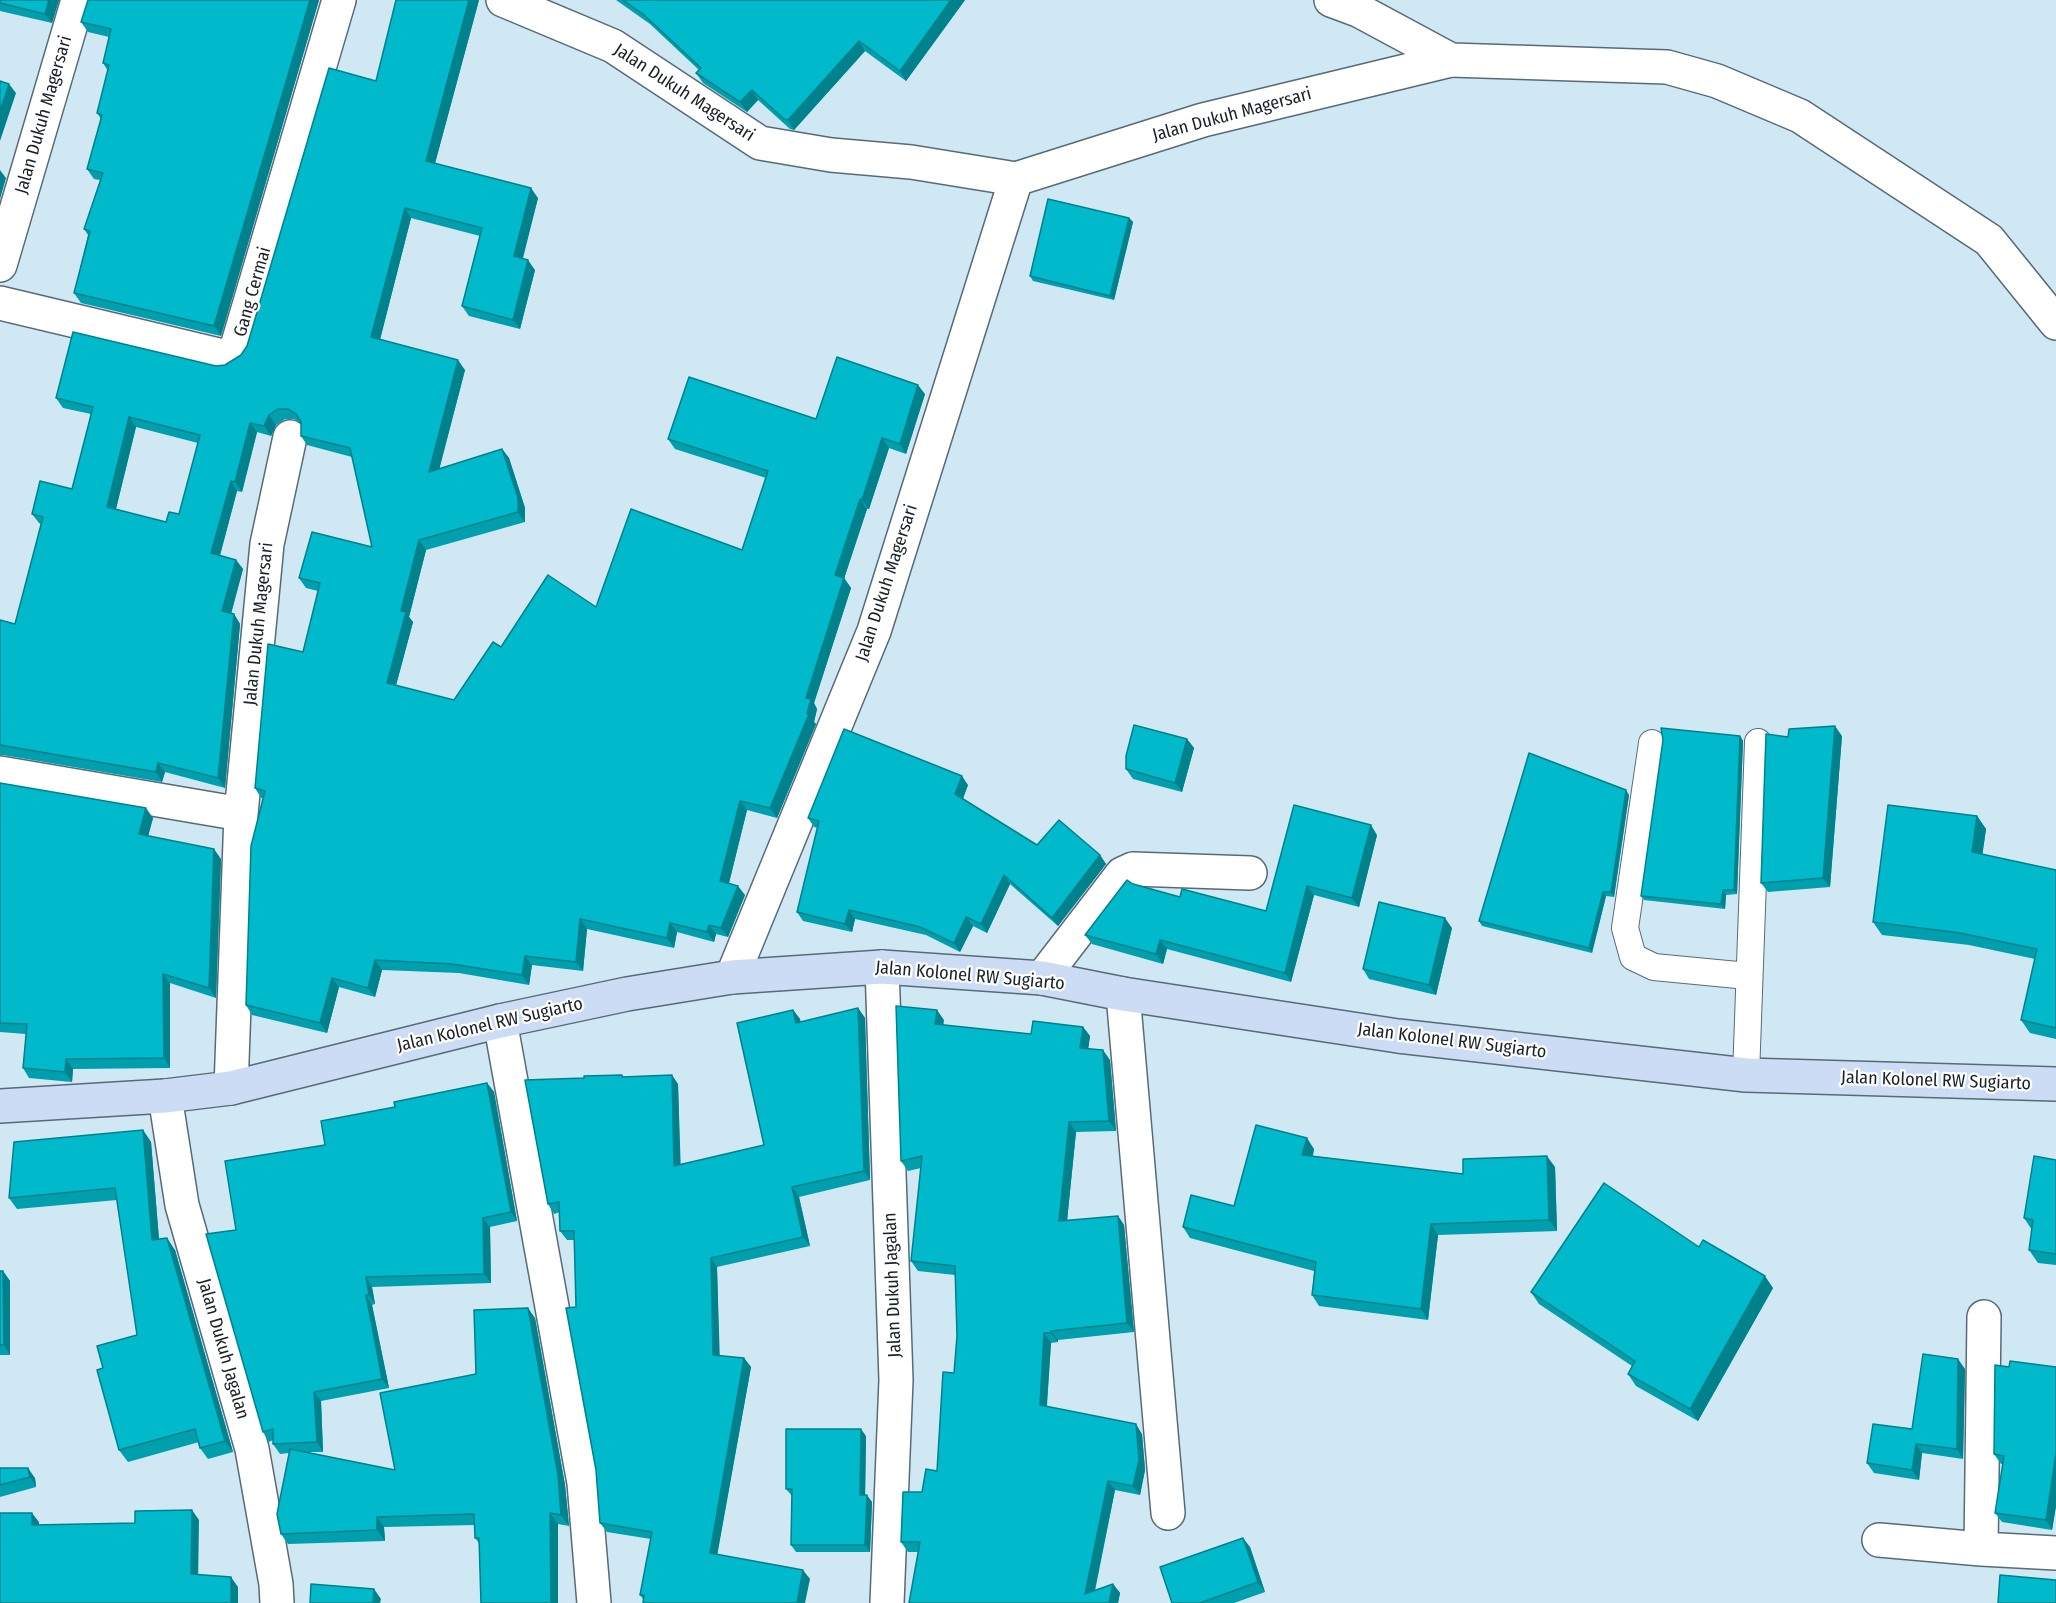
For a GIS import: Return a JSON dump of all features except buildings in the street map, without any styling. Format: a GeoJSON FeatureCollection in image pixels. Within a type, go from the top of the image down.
{"type":"FeatureCollection","features":[{"type":"Feature","properties":{"kind":"main road","name":"Jalan Kolonel RW Sugiarto"},"geometry":{"type":"LineString","coordinates":[[0,1106],[165,1096],[231,1088],[500,1021],[627,994],[732,977],[882,967],[1042,978],[1123,994],[1398,1036],[1746,1075],[2056,1084]]}},
{"type":"Feature","properties":{"kind":"street","name":"Jalan Dukuh Magersari"},"geometry":{"type":"LineString","coordinates":[[0,265],[78,0]]}},
{"type":"Feature","properties":{"kind":"street","name":"Gang Cermai"},"geometry":{"type":"LineString","coordinates":[[0,303],[227,357],[236,350],[339,0]]}},
{"type":"Feature","properties":{"kind":"street","name":"Jalan Dukuh Magersari"},"geometry":{"type":"LineString","coordinates":[[503,0],[613,46],[760,143],[831,155],[911,162],[1016,178],[1203,120],[1451,60]]}},
{"type":"Feature","properties":{"kind":"street"},"geometry":{"type":"LineString","coordinates":[[1331,0],[1358,10],[1451,60],[1667,67],[1717,81],[1800,116],[1989,240],[2056,323]]}},
{"type":"Feature","properties":{"kind":"street","name":"Jalan Dukuh Magersari"},"geometry":{"type":"LineString","coordinates":[[732,977],[874,632],[1016,178]]}},
{"type":"Feature","properties":{"kind":"street","name":"Jalan Dukuh Magersari"},"geometry":{"type":"LineString","coordinates":[[231,1088],[241,814],[267,544],[290,437]]}},
{"type":"Feature","properties":{"kind":"street"},"geometry":{"type":"LineString","coordinates":[[0,772],[241,814]]}},
{"type":"Feature","properties":{"kind":"street"},"geometry":{"type":"LineString","coordinates":[[1042,978],[1122,874],[1128,870],[1133,868],[1250,873]]}},
{"type":"Feature","properties":{"kind":"street","name":"Jalan Dukuh Jagalan"},"geometry":{"type":"LineString","coordinates":[[882,967],[896,1380],[887,1603]]}},
{"type":"Feature","properties":{"kind":"street"},"geometry":{"type":"LineString","coordinates":[[1123,994],[1168,1513]]}},
{"type":"Feature","properties":{"kind":"street"},"geometry":{"type":"LineString","coordinates":[[500,1021],[584,1483],[594,1603]]}},
{"type":"Feature","properties":{"kind":"street","name":"Jalan Dukuh Jagalan"},"geometry":{"type":"LineString","coordinates":[[165,1096],[182,1205],[252,1449],[276,1584],[277,1603]]}},
{"type":"Feature","properties":{"kind":"street"},"geometry":{"type":"LineString","coordinates":[[1981,1549],[1984,1317]]}},
{"type":"Feature","properties":{"kind":"street"},"geometry":{"type":"LineString","coordinates":[[1879,1540],[2056,1553]]}},
{"type":"Feature","properties":{"kind":"lane"},"geometry":{"type":"LineString","coordinates":[[1746,1075],[1758,742]]}},
{"type":"Feature","properties":{"kind":"lane"},"geometry":{"type":"LineString","coordinates":[[1652,743],[1625,928],[1633,957],[1654,967],[1748,976]]}}]}
